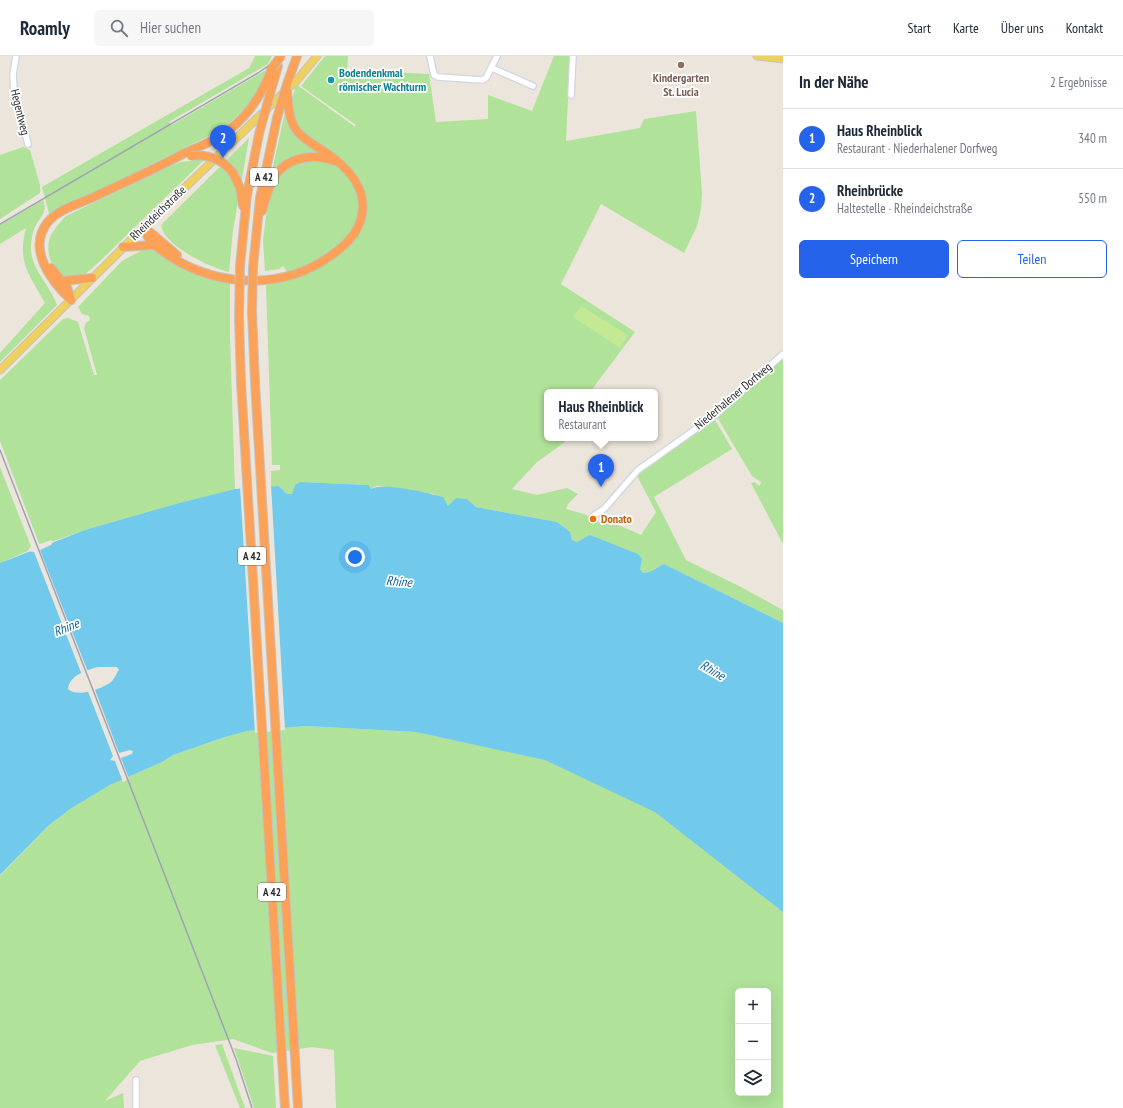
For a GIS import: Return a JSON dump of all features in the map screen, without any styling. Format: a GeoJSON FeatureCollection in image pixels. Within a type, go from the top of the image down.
{"type":"FeatureCollection","features":[{"type":"Feature","properties":{"kind":"highway"},"geometry":{"type":"LineString","coordinates":[[70,300],[60,290],[43,262],[40,246],[47,223],[57,214],[170,161],[231,129],[246,116],[256,102],[281,56]]}},
{"type":"Feature","properties":{"kind":"highway","name":"A 42"},"geometry":{"type":"LineString","coordinates":[[297,56],[277,118],[260,198],[253,267],[253,338],[298,1108]]}},
{"type":"Feature","properties":{"kind":"highway","name":"A 42"},"geometry":{"type":"LineString","coordinates":[[275,67],[270,94],[259,134],[244,219],[240,266],[239,317],[241,382],[285,1108]]}},
{"type":"Feature","properties":{"kind":"highway"},"geometry":{"type":"LineString","coordinates":[[144,227],[146,236],[153,245],[182,263],[202,271],[239,281],[267,280],[304,271],[335,253],[348,241],[357,229],[363,208],[359,186],[350,173],[340,164],[311,144],[293,125],[289,110],[287,84]]}},
{"type":"Feature","properties":{"kind":"highway"},"geometry":{"type":"LineString","coordinates":[[170,161],[202,155],[217,159],[226,165],[233,172],[240,188],[244,219]]}},
{"type":"Feature","properties":{"kind":"highway"},"geometry":{"type":"LineString","coordinates":[[255,237],[273,181],[284,167],[296,160],[311,157],[325,158],[340,164]]}},
{"type":"Feature","properties":{"kind":"highway"},"geometry":{"type":"LineString","coordinates":[[70,300],[67,287],[51,268],[45,246],[51,227],[71,208]]}},
{"type":"Feature","properties":{"kind":"highway"},"geometry":{"type":"LineString","coordinates":[[144,227],[177,255],[202,271]]}},
{"type":"Feature","properties":{"kind":"highway"},"geometry":{"type":"LineString","coordinates":[[123,247],[153,245]]}},
{"type":"Feature","properties":{"kind":"highway"},"geometry":{"type":"LineString","coordinates":[[63,281],[92,278]]}},
{"type":"Feature","properties":{"kind":"main road","name":"Rheindeichstraße"},"geometry":{"type":"LineString","coordinates":[[0,370],[123,247],[298,79],[317,56]]}},
{"type":"Feature","properties":{"kind":"main road"},"geometry":{"type":"LineString","coordinates":[[757,56],[783,59]]}},
{"type":"Feature","properties":{"kind":"street","name":"Hegentweg"},"geometry":{"type":"LineString","coordinates":[[16,56],[14,86],[28,144]]}},
{"type":"Feature","properties":{"kind":"street"},"geometry":{"type":"LineString","coordinates":[[429,57],[434,75],[438,77],[482,80],[486,78],[497,56]]}},
{"type":"Feature","properties":{"kind":"street"},"geometry":{"type":"LineString","coordinates":[[571,95],[573,56]]}},
{"type":"Feature","properties":{"kind":"street"},"geometry":{"type":"LineString","coordinates":[[492,68],[533,86]]}},
{"type":"Feature","properties":{"kind":"street","name":"Niederhalener Dorfweg"},"geometry":{"type":"LineString","coordinates":[[593,516],[604,509],[638,470],[714,416],[783,354]]}},
{"type":"Feature","properties":{"kind":"street"},"geometry":{"type":"LineString","coordinates":[[136,1080],[136,1108]]}},
{"type":"Feature","properties":{"kind":"green space"},"geometry":{"type":"Polygon","coordinates":[[[255,56],[272,56],[268,64],[169,122],[172,125],[266,70],[258,89],[248,104],[221,130],[55,212],[50,217],[42,187],[249,68],[255,56]]]}},
{"type":"Feature","properties":{"kind":"green space"},"geometry":{"type":"Polygon","coordinates":[[[325,56],[348,56],[347,70],[429,74],[436,122],[488,119],[488,95],[532,111],[554,56],[570,56],[566,141],[640,128],[644,119],[696,111],[702,194],[701,209],[697,226],[684,253],[601,204],[561,284],[635,332],[592,389],[544,389],[544,441],[565,442],[537,462],[512,489],[537,495],[567,488],[578,494],[568,504],[566,509],[584,514],[602,524],[605,519],[641,535],[656,512],[637,476],[639,472],[666,451],[715,420],[732,449],[654,497],[686,560],[741,587],[783,610],[783,623],[664,564],[651,571],[643,573],[640,569],[584,539],[577,542],[572,540],[570,532],[557,522],[476,507],[467,499],[448,506],[434,494],[387,487],[376,486],[371,489],[369,485],[300,482],[295,485],[293,494],[287,494],[279,486],[271,487],[271,471],[280,470],[280,465],[272,465],[266,285],[289,280],[288,273],[283,266],[279,269],[265,271],[263,240],[271,176],[285,112],[291,104],[296,84],[354,126],[356,125],[301,86],[325,56]]]}},
{"type":"Feature","properties":{"kind":"green space"},"geometry":{"type":"Polygon","coordinates":[[[249,138],[233,230],[229,272],[211,266],[189,255],[170,241],[164,233],[161,225],[249,138]]]}},
{"type":"Feature","properties":{"kind":"green space"},"geometry":{"type":"Polygon","coordinates":[[[23,147],[30,150],[40,185],[40,193],[0,219],[0,155],[23,147]]]}},
{"type":"Feature","properties":{"kind":"green space"},"geometry":{"type":"Polygon","coordinates":[[[204,160],[99,262],[82,276],[71,278],[64,276],[53,265],[48,250],[51,235],[66,216],[168,167],[181,162],[204,160]]]}},
{"type":"Feature","properties":{"kind":"green space"},"geometry":{"type":"Polygon","coordinates":[[[43,200],[45,208],[34,231],[31,249],[32,257],[34,264],[57,305],[0,362],[0,353],[45,303],[26,268],[23,250],[26,228],[0,244],[0,225],[43,200]]]}},
{"type":"Feature","properties":{"kind":"green space"},"geometry":{"type":"Polygon","coordinates":[[[148,247],[230,283],[230,337],[235,489],[85,530],[40,546],[0,441],[0,380],[63,319],[68,318],[78,322],[94,375],[97,375],[84,328],[86,323],[90,320],[89,316],[82,314],[78,307],[122,261],[148,247]]]}},
{"type":"Feature","properties":{"kind":"green space"},"geometry":{"type":"Polygon","coordinates":[[[581,306],[628,335],[620,348],[573,317],[581,306]]]}},
{"type":"Feature","properties":{"kind":"green space"},"geometry":{"type":"Polygon","coordinates":[[[783,358],[783,544],[751,483],[754,482],[760,486],[761,482],[752,476],[717,417],[783,358]]]}},
{"type":"Feature","properties":{"kind":"green space"},"geometry":{"type":"Polygon","coordinates":[[[0,467],[32,549],[0,563],[0,467]]]}},
{"type":"Feature","properties":{"kind":"green space"},"geometry":{"type":"Polygon","coordinates":[[[306,726],[416,732],[547,760],[660,813],[783,909],[783,1108],[336,1108],[334,1050],[312,1047],[272,1053],[233,1039],[192,1045],[140,1061],[105,1101],[123,1093],[124,1108],[0,1108],[0,876],[48,826],[70,809],[110,785],[162,762],[173,755],[247,731],[306,726]]]}},
{"type":"Feature","properties":{"kind":"green space"},"geometry":{"type":"Polygon","coordinates":[[[222,1044],[245,1108],[240,1108],[215,1045],[222,1044]]]}},
{"type":"Feature","properties":{"kind":"green space"},"geometry":{"type":"Polygon","coordinates":[[[234,1048],[273,1056],[276,1108],[254,1108],[234,1048]]]}},
{"type":"Feature","properties":{"kind":"water","name":"Rhine"},"geometry":{"type":"Polygon","coordinates":[[[300,482],[369,485],[371,489],[377,487],[395,487],[443,497],[448,506],[456,498],[467,499],[476,507],[557,522],[570,532],[572,540],[577,542],[590,535],[638,554],[642,559],[640,569],[643,573],[651,571],[664,564],[783,623],[783,912],[655,812],[545,760],[416,732],[306,726],[247,731],[222,738],[173,755],[162,762],[110,785],[70,809],[48,826],[0,875],[0,563],[85,530],[176,504],[235,489],[279,486],[287,494],[292,494],[295,485],[300,482]],[[98,667],[83,672],[71,680],[68,689],[72,692],[83,693],[101,688],[113,680],[119,670],[117,667],[98,667]]]}},
{"type":"Feature","properties":{"kind":"pier"},"geometry":{"type":"Polygon","coordinates":[[[271,485],[285,730],[255,733],[240,486],[271,485]]]}},
{"type":"Feature","properties":{"kind":"pier"},"geometry":{"type":"Polygon","coordinates":[[[51,540],[53,542],[51,545],[40,550],[88,672],[82,675],[34,552],[28,551],[29,548],[51,540]]]}},
{"type":"Feature","properties":{"kind":"pier"},"geometry":{"type":"Polygon","coordinates":[[[94,687],[119,753],[130,750],[133,751],[132,754],[121,758],[129,779],[123,782],[115,761],[110,760],[113,756],[87,689],[94,687]]]}},
{"type":"Feature","properties":{"kind":"railway"},"geometry":{"type":"LineString","coordinates":[[0,224],[258,73],[283,56]]}},
{"type":"Feature","properties":{"kind":"railway"},"geometry":{"type":"LineString","coordinates":[[0,450],[236,1059],[252,1108]]}},
{"type":"Feature","properties":{"kind":"place","name":"Kindergarten St. Lucia"},"geometry":{"type":"Point","coordinates":[681,65]}},
{"type":"Feature","properties":{"kind":"place","name":"Bodendenkmal römischer Wachturm"},"geometry":{"type":"Point","coordinates":[331,80]}},
{"type":"Feature","properties":{"kind":"place","name":"Rheinbrücke"},"geometry":{"type":"Point","coordinates":[223,158]}},
{"type":"Feature","properties":{"kind":"place","name":"Haus Rheinblick"},"geometry":{"type":"Point","coordinates":[601,487]}},
{"type":"Feature","properties":{"kind":"place","name":"Donato"},"geometry":{"type":"Point","coordinates":[593,519]}}]}
